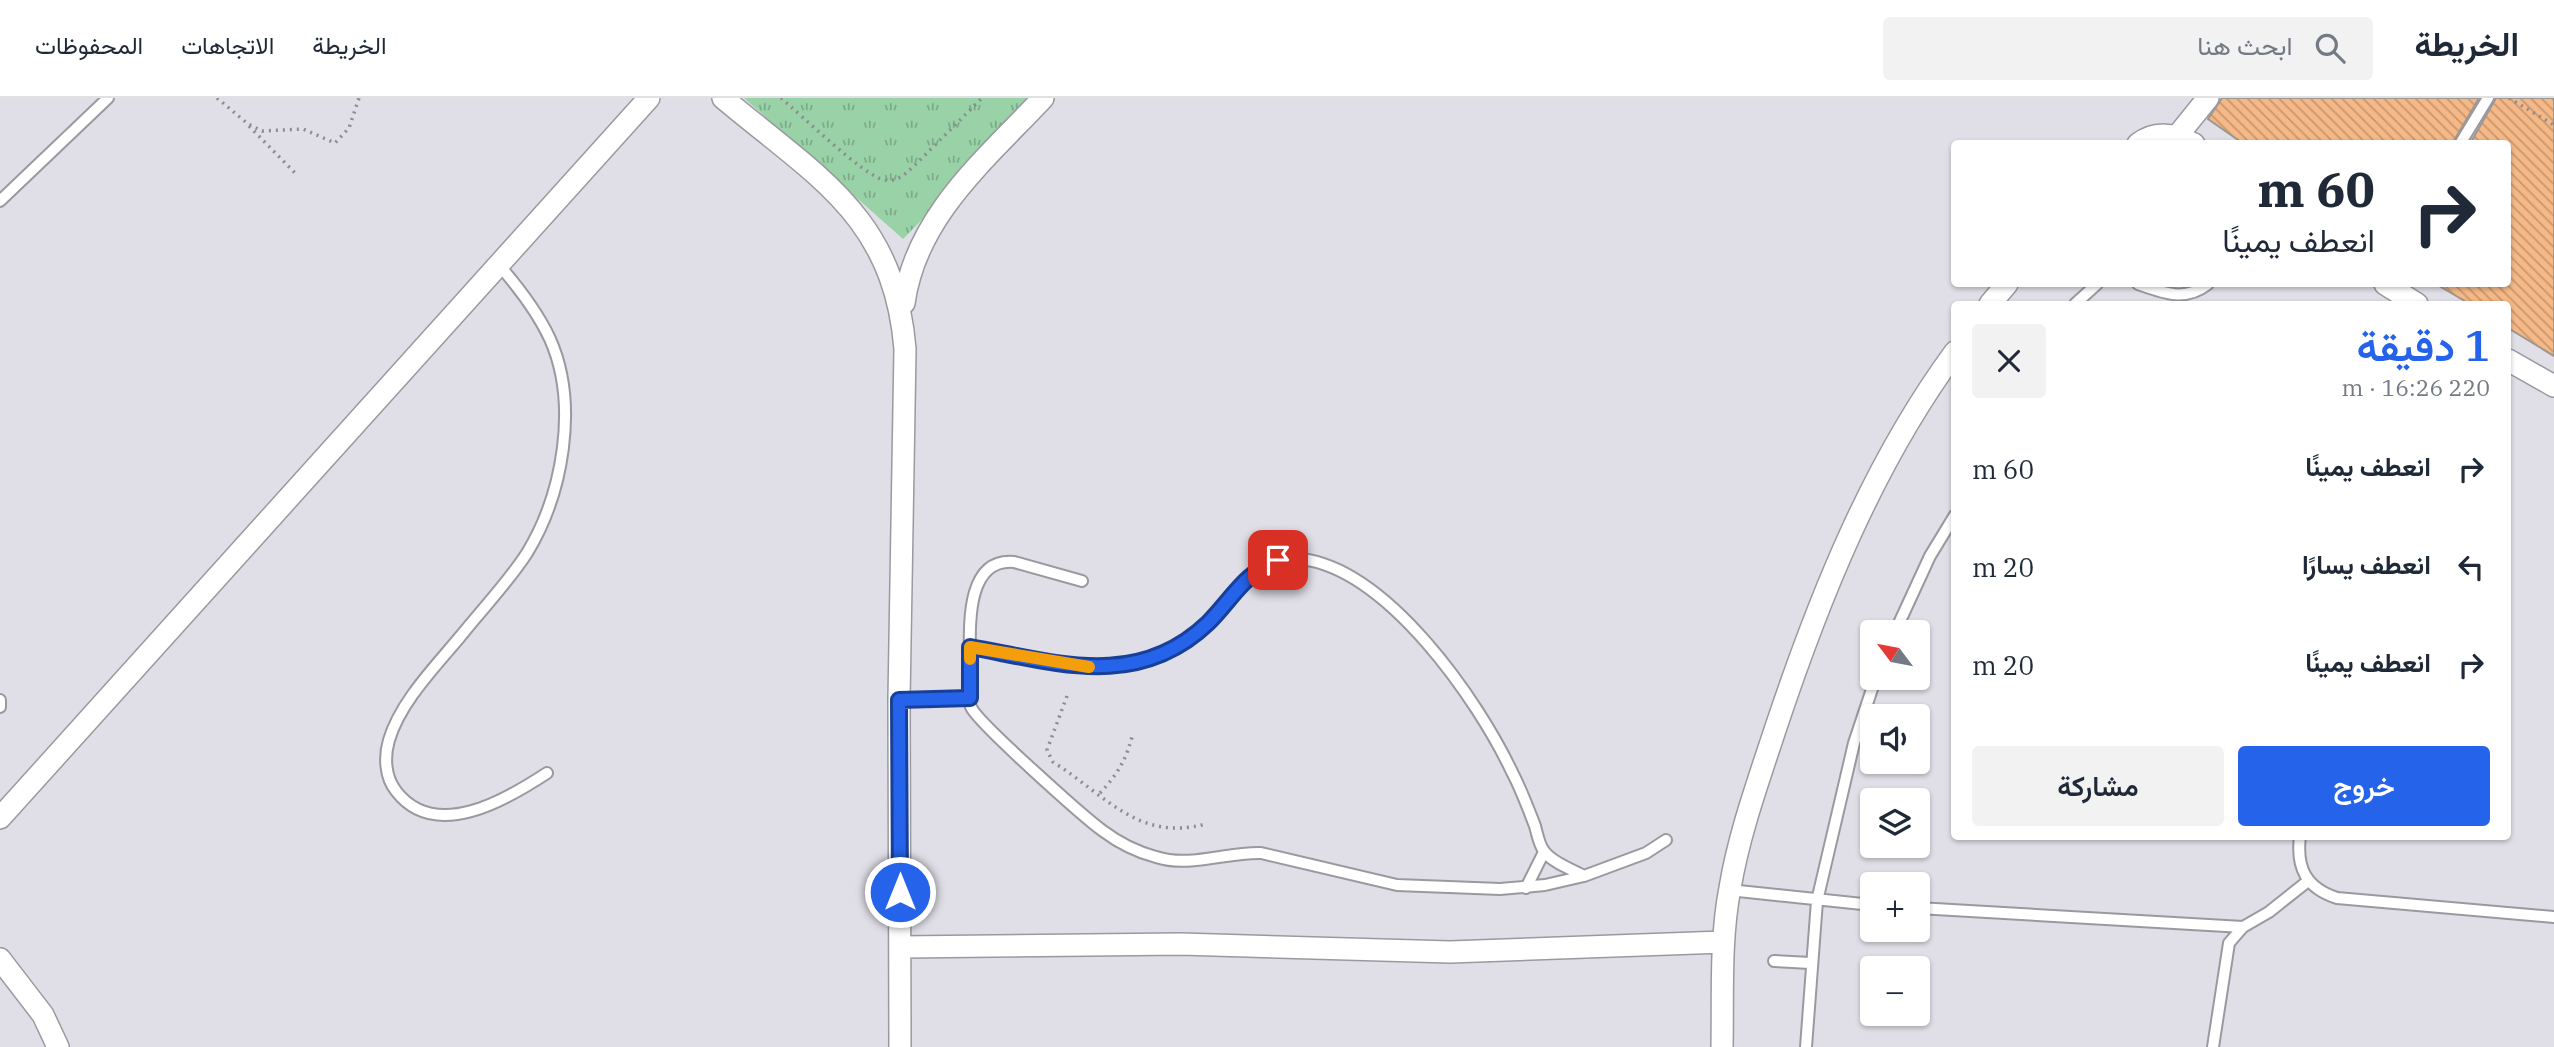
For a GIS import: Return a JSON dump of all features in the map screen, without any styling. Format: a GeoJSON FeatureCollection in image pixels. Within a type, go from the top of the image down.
{"type":"FeatureCollection","features":[{"type":"Feature","properties":{"kind":"street"},"geometry":{"type":"LineString","coordinates":[[0,818],[649,98]]}},
{"type":"Feature","properties":{"kind":"street"},"geometry":{"type":"LineString","coordinates":[[723,98],[830,188],[860,218],[879,248],[894,280],[902,314],[905,349],[899,700],[901,1047]]}},
{"type":"Feature","properties":{"kind":"street"},"geometry":{"type":"LineString","coordinates":[[902,314],[907,280],[918,248],[934,218],[1043,98]]}},
{"type":"Feature","properties":{"kind":"street"},"geometry":{"type":"LineString","coordinates":[[2146,140],[2159,134],[2186,139],[2208,98]]}},
{"type":"Feature","properties":{"kind":"street"},"geometry":{"type":"LineString","coordinates":[[2390,287],[2412,301]]}},
{"type":"Feature","properties":{"kind":"street"},"geometry":{"type":"LineString","coordinates":[[1722,1047],[1723,942],[1729,890],[1749,808],[1808,630],[1852,528],[1900,439],[1951,358]]}},
{"type":"Feature","properties":{"kind":"street"},"geometry":{"type":"LineString","coordinates":[[2511,362],[2554,386]]}},
{"type":"Feature","properties":{"kind":"street"},"geometry":{"type":"LineString","coordinates":[[901,947],[1181,944],[1450,951],[1723,942]]}},
{"type":"Feature","properties":{"kind":"street"},"geometry":{"type":"LineString","coordinates":[[0,959],[43,1015],[58,1047]]}},
{"type":"Feature","properties":{"kind":"lane"},"geometry":{"type":"LineString","coordinates":[[0,201],[108,98]]}},
{"type":"Feature","properties":{"kind":"lane"},"geometry":{"type":"LineString","coordinates":[[2462,140],[2487,98]]}},
{"type":"Feature","properties":{"kind":"lane"},"geometry":{"type":"LineString","coordinates":[[499,265],[535,309],[551,341],[561,376],[565,411],[556,484],[544,520],[526,554],[424,681],[397,722],[385,754],[386,770],[392,786],[415,809],[448,815],[493,804],[547,773]]}},
{"type":"Feature","properties":{"kind":"lane"},"geometry":{"type":"LineString","coordinates":[[2078,301],[2093,287]]}},
{"type":"Feature","properties":{"kind":"lane"},"geometry":{"type":"LineString","coordinates":[[2147,287],[2167,294],[2183,295],[2204,287]]}},
{"type":"Feature","properties":{"kind":"lane"},"geometry":{"type":"LineString","coordinates":[[1901,620],[1930,556],[1951,522]]}},
{"type":"Feature","properties":{"kind":"lane"},"geometry":{"type":"LineString","coordinates":[[970,647],[1087,667],[1119,667],[1144,661],[1190,638],[1258,568],[1278,560],[1300,558],[1322,563],[1368,589],[1409,623],[1444,663],[1470,697],[1512,772],[1544,852],[1584,876]]}},
{"type":"Feature","properties":{"kind":"lane"},"geometry":{"type":"LineString","coordinates":[[1082,581],[1003,561],[992,565],[984,573],[975,596],[970,647],[971,707],[988,728],[1101,830],[1157,858],[1181,862],[1242,853],[1261,853],[1397,885],[1525,888],[1584,876],[1646,853],[1666,840]]}},
{"type":"Feature","properties":{"kind":"lane"},"geometry":{"type":"LineString","coordinates":[[1806,1047],[1810,963],[1817,901],[1854,743],[1872,690]]}},
{"type":"Feature","properties":{"kind":"lane"},"geometry":{"type":"LineString","coordinates":[[899,700],[970,698]]}},
{"type":"Feature","properties":{"kind":"lane"},"geometry":{"type":"LineString","coordinates":[[0,699],[0,707]]}},
{"type":"Feature","properties":{"kind":"lane"},"geometry":{"type":"LineString","coordinates":[[2301,840],[2300,866],[2308,881],[2321,892],[2337,898],[2554,917]]}},
{"type":"Feature","properties":{"kind":"lane"},"geometry":{"type":"LineString","coordinates":[[1525,888],[1544,852]]}},
{"type":"Feature","properties":{"kind":"lane"},"geometry":{"type":"LineString","coordinates":[[2213,1047],[2225,955],[2229,943],[2243,927],[2269,912],[2308,881]]}},
{"type":"Feature","properties":{"kind":"lane"},"geometry":{"type":"LineString","coordinates":[[1729,890],[1860,904]]}},
{"type":"Feature","properties":{"kind":"lane"},"geometry":{"type":"LineString","coordinates":[[1930,909],[2243,927]]}},
{"type":"Feature","properties":{"kind":"lane"},"geometry":{"type":"LineString","coordinates":[[1774,961],[1810,963]]}},
{"type":"Feature","properties":{"kind":"path"},"geometry":{"type":"LineString","coordinates":[[217,98],[248,124],[298,176]]}},
{"type":"Feature","properties":{"kind":"path"},"geometry":{"type":"LineString","coordinates":[[248,124],[262,131],[303,129],[335,143],[349,128],[359,98]]}},
{"type":"Feature","properties":{"kind":"path"},"geometry":{"type":"LineString","coordinates":[[781,98],[870,174],[892,180],[902,177],[913,167],[982,98]]}},
{"type":"Feature","properties":{"kind":"path"},"geometry":{"type":"LineString","coordinates":[[2508,98],[2554,125]]}},
{"type":"Feature","properties":{"kind":"path"},"geometry":{"type":"LineString","coordinates":[[1066,696],[1049,743],[1049,757],[1139,822],[1161,829],[1183,830],[1206,824]]}},
{"type":"Feature","properties":{"kind":"path"},"geometry":{"type":"LineString","coordinates":[[1100,793],[1116,776],[1128,756],[1133,733]]}},
{"type":"Feature","properties":{"kind":"green space"},"geometry":{"type":"Polygon","coordinates":[[[744,98],[1042,98],[903,239],[744,98]]]}},
{"type":"Feature","properties":{"kind":"building"},"geometry":{"type":"Polygon","coordinates":[[[2222,98],[2479,98],[2454,140],[2238,140],[2208,119],[2222,98]]]}},
{"type":"Feature","properties":{"kind":"building"},"geometry":{"type":"Polygon","coordinates":[[[2496,98],[2554,98],[2554,356],[2511,330],[2511,301],[2465,301],[2441,287],[2511,287],[2511,140],[2472,140],[2496,98]]]}},
{"type":"Feature","properties":{"kind":"slow traffic"},"geometry":{"type":"LineString","coordinates":[[970,659],[970,647],[1089,667]]}},
{"type":"Feature","properties":{"kind":"route"},"geometry":{"type":"LineString","coordinates":[[900,892],[899,700],[970,698],[970,647],[1087,667],[1119,667],[1144,661],[1168,652],[1190,638],[1258,568],[1278,560]]}}]}
